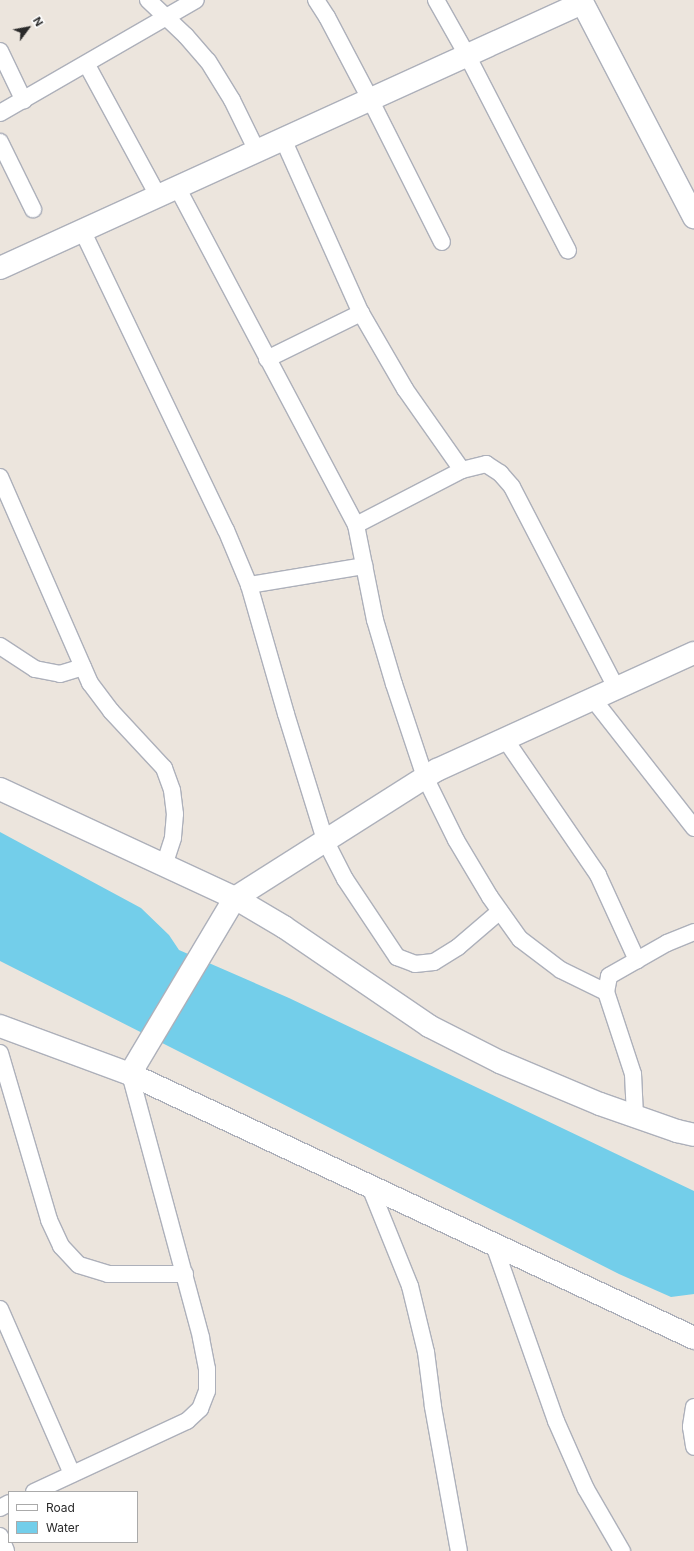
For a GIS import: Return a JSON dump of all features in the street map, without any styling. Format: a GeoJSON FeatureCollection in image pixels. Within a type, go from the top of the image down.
{"type":"FeatureCollection","features":[{"type":"Feature","properties":{"kind":"street"},"geometry":{"type":"LineString","coordinates":[[0,268],[582,1],[694,217]]}},
{"type":"Feature","properties":{"kind":"street"},"geometry":{"type":"LineString","coordinates":[[130,1074],[235,898],[437,770],[694,652]]}},
{"type":"Feature","properties":{"kind":"street"},"geometry":{"type":"LineString","coordinates":[[0,789],[235,898],[284,927],[429,1026],[500,1062],[600,1104],[677,1131],[694,1135]]}},
{"type":"Feature","properties":{"kind":"street"},"geometry":{"type":"LineString","coordinates":[[0,1026],[130,1074],[694,1338]]}},
{"type":"Feature","properties":{"kind":"lane"},"geometry":{"type":"LineString","coordinates":[[148,0],[166,16],[208,61],[232,100],[256,151]]}},
{"type":"Feature","properties":{"kind":"lane"},"geometry":{"type":"LineString","coordinates":[[0,114],[166,16],[196,0]]}},
{"type":"Feature","properties":{"kind":"lane"},"geometry":{"type":"LineString","coordinates":[[316,0],[370,99],[442,242]]}},
{"type":"Feature","properties":{"kind":"lane"},"geometry":{"type":"LineString","coordinates":[[436,0],[467,55],[568,251]]}},
{"type":"Feature","properties":{"kind":"lane"},"geometry":{"type":"LineString","coordinates":[[0,51],[24,101]]}},
{"type":"Feature","properties":{"kind":"lane"},"geometry":{"type":"LineString","coordinates":[[87,64],[167,192],[267,358],[356,525],[375,620],[425,778],[456,840],[500,911],[520,939],[561,970],[606,992]]}},
{"type":"Feature","properties":{"kind":"lane"},"geometry":{"type":"LineString","coordinates":[[283,139],[361,313],[405,389],[462,470]]}},
{"type":"Feature","properties":{"kind":"lane"},"geometry":{"type":"LineString","coordinates":[[0,142],[33,209]]}},
{"type":"Feature","properties":{"kind":"lane"},"geometry":{"type":"LineString","coordinates":[[82,230],[226,530],[249,584],[286,714],[325,840],[345,879],[396,957],[414,964],[434,962],[458,947],[500,911]]}},
{"type":"Feature","properties":{"kind":"lane"},"geometry":{"type":"LineString","coordinates":[[267,358],[361,313]]}},
{"type":"Feature","properties":{"kind":"lane"},"geometry":{"type":"LineString","coordinates":[[356,525],[462,470],[486,464],[500,473],[512,487],[616,688]]}},
{"type":"Feature","properties":{"kind":"lane"},"geometry":{"type":"LineString","coordinates":[[0,477],[90,683],[111,711],[164,768],[172,790],[175,814],[173,838],[164,865]]}},
{"type":"Feature","properties":{"kind":"lane"},"geometry":{"type":"LineString","coordinates":[[249,584],[364,566]]}},
{"type":"Feature","properties":{"kind":"lane"},"geometry":{"type":"LineString","coordinates":[[0,646],[35,669],[60,674],[83,667]]}},
{"type":"Feature","properties":{"kind":"lane"},"geometry":{"type":"LineString","coordinates":[[593,699],[694,828]]}},
{"type":"Feature","properties":{"kind":"lane"},"geometry":{"type":"LineString","coordinates":[[505,739],[598,875],[637,960]]}},
{"type":"Feature","properties":{"kind":"lane"},"geometry":{"type":"LineString","coordinates":[[635,1116],[633,1074],[606,992],[609,976],[667,943],[694,932]]}},
{"type":"Feature","properties":{"kind":"lane"},"geometry":{"type":"LineString","coordinates":[[0,1053],[49,1220],[61,1246],[79,1265],[108,1274],[185,1274]]}},
{"type":"Feature","properties":{"kind":"lane"},"geometry":{"type":"LineString","coordinates":[[36,1491],[187,1421],[200,1409],[207,1391],[207,1369],[185,1274],[130,1074]]}},
{"type":"Feature","properties":{"kind":"lane"},"geometry":{"type":"LineString","coordinates":[[370,1187],[410,1286],[414,1300],[426,1352],[433,1407],[459,1551]]}},
{"type":"Feature","properties":{"kind":"lane"},"geometry":{"type":"LineString","coordinates":[[494,1245],[556,1421],[586,1489],[622,1551]]}},
{"type":"Feature","properties":{"kind":"lane"},"geometry":{"type":"LineString","coordinates":[[0,1309],[72,1474]]}},
{"type":"Feature","properties":{"kind":"lane"},"geometry":{"type":"LineString","coordinates":[[694,1406],[691,1428],[694,1447]]}},
{"type":"Feature","properties":{"kind":"lane"},"geometry":{"type":"LineString","coordinates":[[0,1536],[6,1551]]}},
{"type":"Feature","properties":{"kind":"water"},"geometry":{"type":"Polygon","coordinates":[[[0,832],[141,908],[169,935],[179,950],[289,998],[694,1191],[694,1294],[671,1297],[619,1274],[0,961],[0,832]]]}}]}
